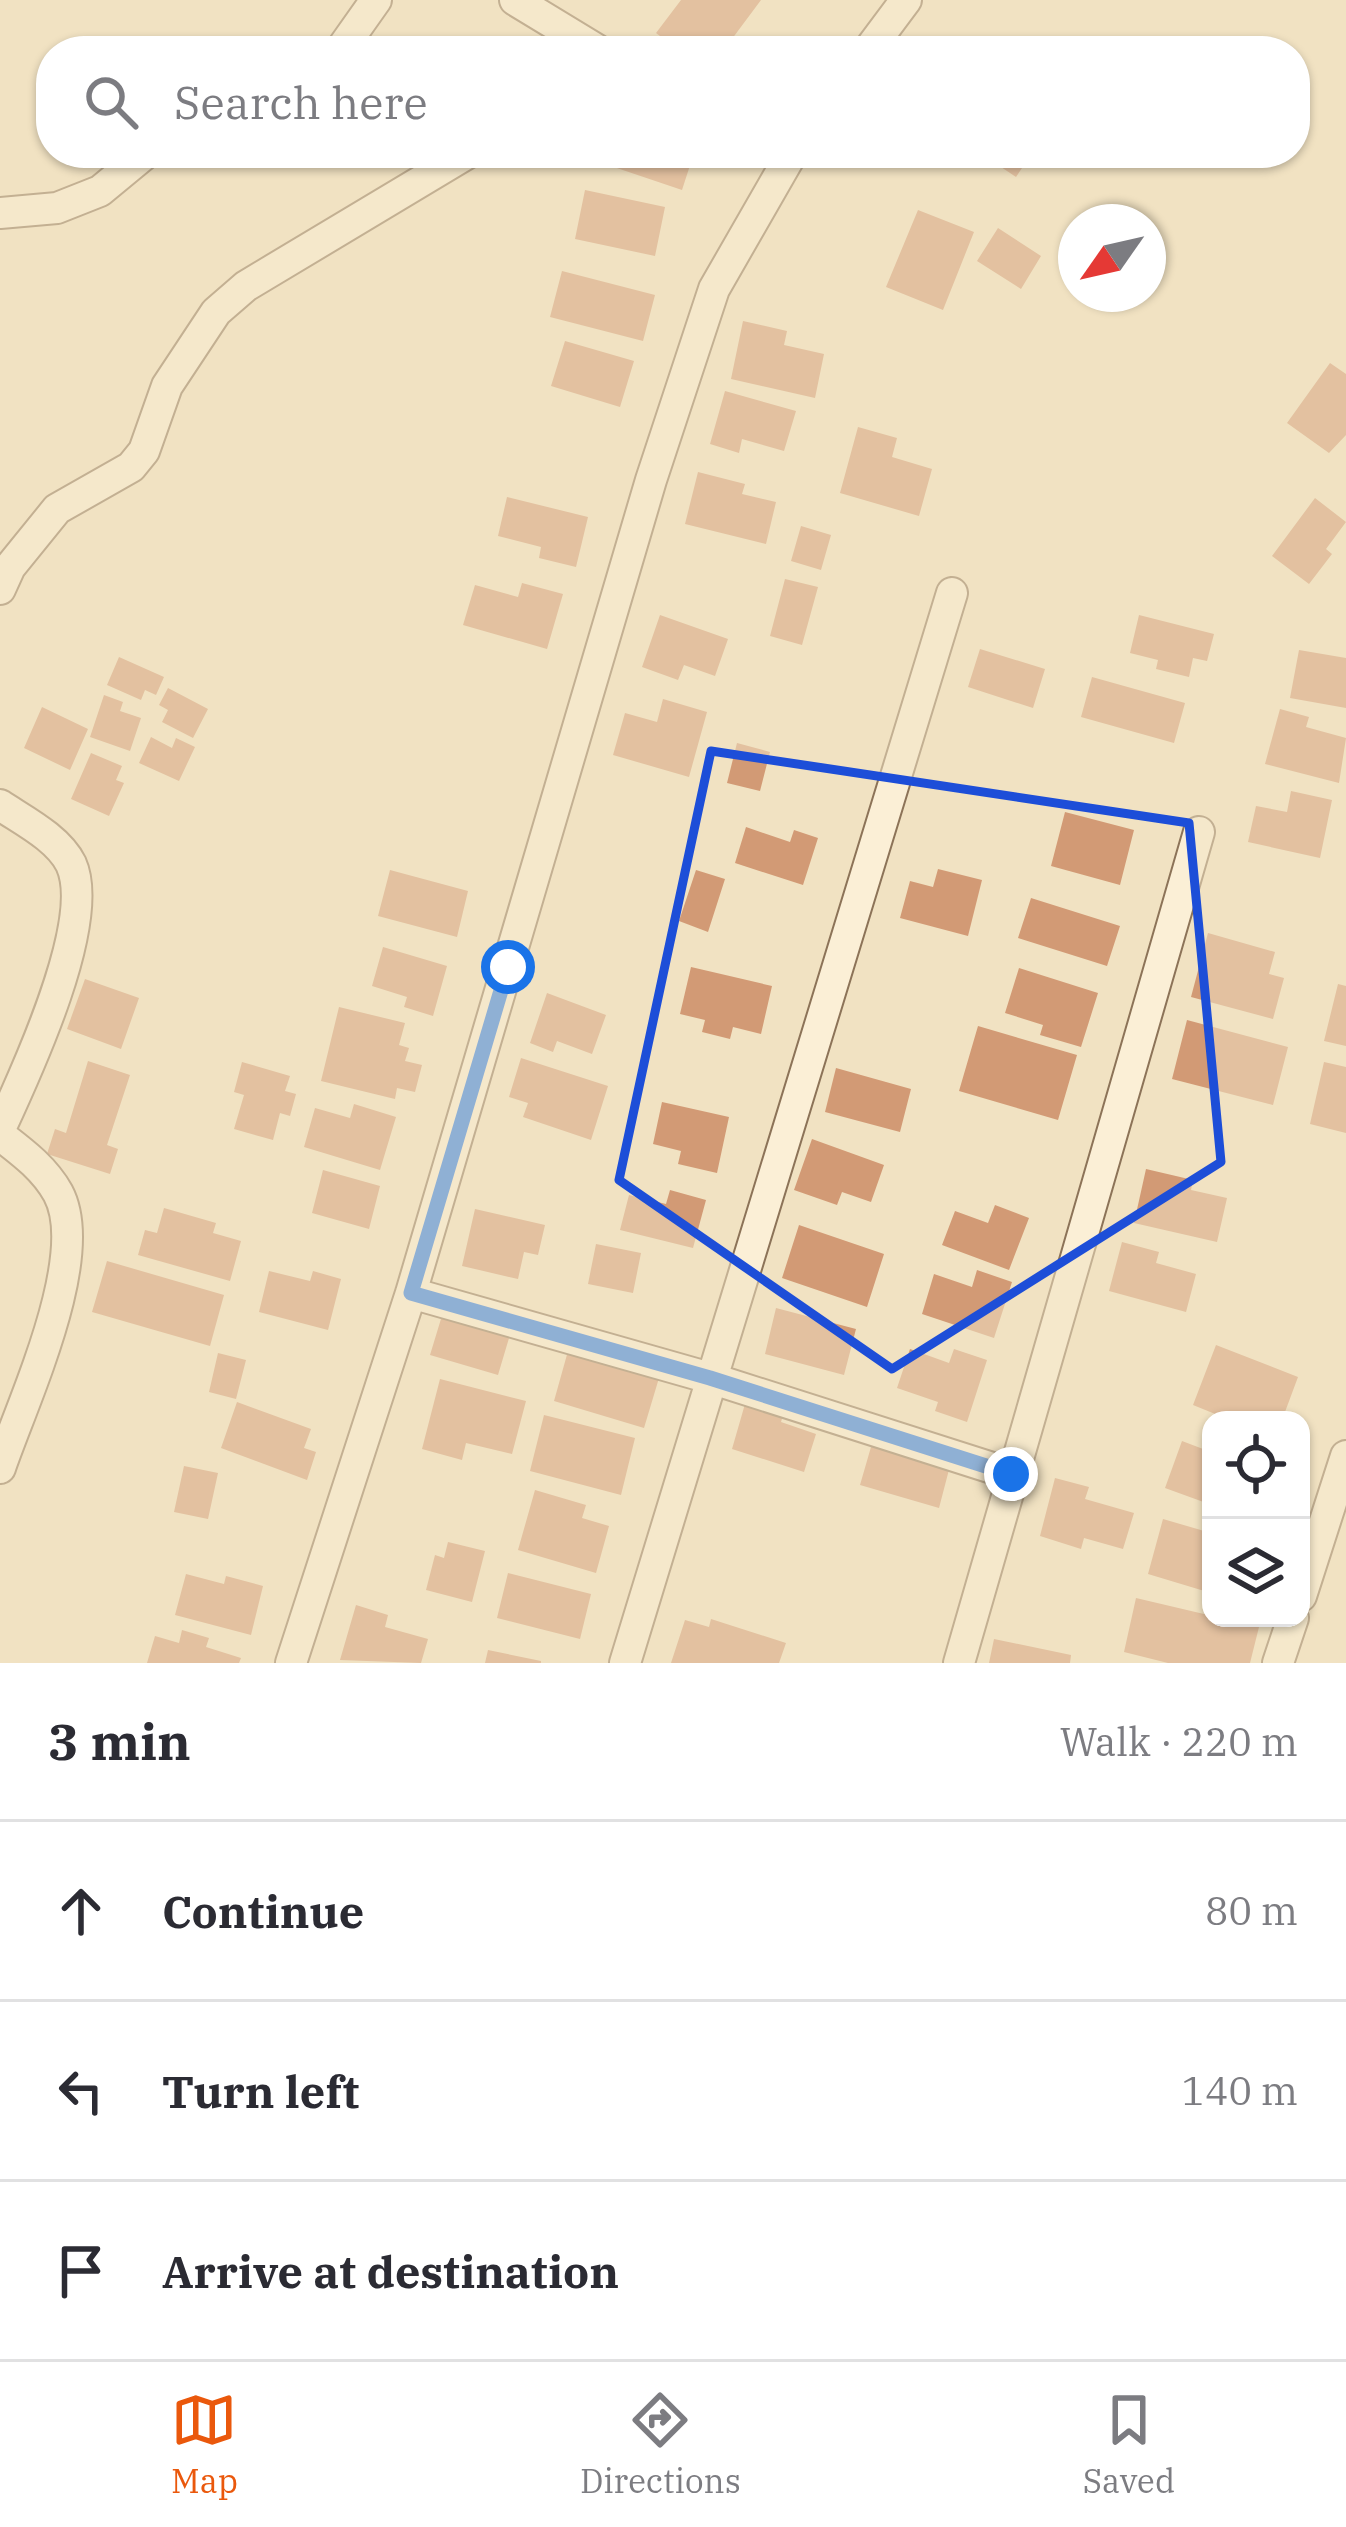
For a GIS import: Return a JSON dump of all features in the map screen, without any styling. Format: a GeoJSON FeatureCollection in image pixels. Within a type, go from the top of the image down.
{"type":"FeatureCollection","features":[{"type":"Feature","properties":{"kind":"street"},"geometry":{"type":"LineString","coordinates":[[351,36],[376,0]]}},
{"type":"Feature","properties":{"kind":"street"},"geometry":{"type":"LineString","coordinates":[[515,0],[574,36]]}},
{"type":"Feature","properties":{"kind":"street"},"geometry":{"type":"LineString","coordinates":[[879,36],[907,0]]}},
{"type":"Feature","properties":{"kind":"street"},"geometry":{"type":"LineString","coordinates":[[0,213],[57,208],[100,191],[128,168]]}},
{"type":"Feature","properties":{"kind":"street"},"geometry":{"type":"LineString","coordinates":[[3,565],[58,509],[131,467],[145,452],[167,386],[216,312],[246,286],[443,168]]}},
{"type":"Feature","properties":{"kind":"street"},"geometry":{"type":"LineString","coordinates":[[291,1663],[411,1293],[651,480],[714,289],[777,168]]}},
{"type":"Feature","properties":{"kind":"street"},"geometry":{"type":"LineString","coordinates":[[626,1663],[952,593]]}},
{"type":"Feature","properties":{"kind":"street"},"geometry":{"type":"LineString","coordinates":[[0,805],[44,833],[70,861],[79,893],[42,1037],[0,1132],[36,1163],[60,1196],[67,1231],[63,1281],[0,1468]]}},
{"type":"Feature","properties":{"kind":"street"},"geometry":{"type":"LineString","coordinates":[[959,1663],[1199,832]]}},
{"type":"Feature","properties":{"kind":"street"},"geometry":{"type":"LineString","coordinates":[[411,1293],[710,1378],[1011,1474]]}},
{"type":"Feature","properties":{"kind":"street"},"geometry":{"type":"LineString","coordinates":[[1310,1568],[1346,1456]]}},
{"type":"Feature","properties":{"kind":"street"},"geometry":{"type":"LineString","coordinates":[[1277,1663],[1290,1627]]}},
{"type":"Feature","properties":{"kind":"highlighted area"},"geometry":{"type":"Polygon","coordinates":[[[711,751],[1189,823],[1221,1162],[892,1369],[619,1180],[711,751]]]}},
{"type":"Feature","properties":{"kind":"building"},"geometry":{"type":"Polygon","coordinates":[[[681,0],[761,0],[734,36],[656,33],[681,0]]]}},
{"type":"Feature","properties":{"kind":"building"},"geometry":{"type":"Polygon","coordinates":[[[617,168],[689,168],[682,190],[617,168]]]}},
{"type":"Feature","properties":{"kind":"building"},"geometry":{"type":"Polygon","coordinates":[[[585,190],[665,207],[655,256],[575,239],[585,190]]]}},
{"type":"Feature","properties":{"kind":"building"},"geometry":{"type":"Polygon","coordinates":[[[918,210],[974,232],[943,310],[886,287],[918,210]]]}},
{"type":"Feature","properties":{"kind":"building"},"geometry":{"type":"Polygon","coordinates":[[[998,228],[1041,256],[1021,289],[977,261],[998,228]]]}},
{"type":"Feature","properties":{"kind":"building"},"geometry":{"type":"Polygon","coordinates":[[[562,271],[655,295],[643,341],[550,317],[562,271]]]}},
{"type":"Feature","properties":{"kind":"building"},"geometry":{"type":"Polygon","coordinates":[[[743,321],[787,331],[784,345],[824,354],[815,398],[731,379],[743,321]]]}},
{"type":"Feature","properties":{"kind":"building"},"geometry":{"type":"Polygon","coordinates":[[[565,341],[634,361],[620,407],[551,386],[565,341]]]}},
{"type":"Feature","properties":{"kind":"building"},"geometry":{"type":"Polygon","coordinates":[[[1330,363],[1346,374],[1346,435],[1329,453],[1287,423],[1330,363]]]}},
{"type":"Feature","properties":{"kind":"building"},"geometry":{"type":"Polygon","coordinates":[[[725,391],[796,411],[784,451],[742,439],[739,453],[710,444],[725,391]]]}},
{"type":"Feature","properties":{"kind":"building"},"geometry":{"type":"Polygon","coordinates":[[[858,427],[897,438],[892,457],[932,469],[919,516],[840,493],[858,427]]]}},
{"type":"Feature","properties":{"kind":"building"},"geometry":{"type":"Polygon","coordinates":[[[698,472],[745,484],[742,494],[776,502],[766,544],[685,524],[698,472]]]}},
{"type":"Feature","properties":{"kind":"building"},"geometry":{"type":"Polygon","coordinates":[[[507,497],[588,517],[576,567],[539,558],[541,547],[498,536],[507,497]]]}},
{"type":"Feature","properties":{"kind":"building"},"geometry":{"type":"Polygon","coordinates":[[[1315,498],[1346,522],[1326,549],[1332,554],[1309,584],[1272,556],[1315,498]]]}},
{"type":"Feature","properties":{"kind":"building"},"geometry":{"type":"Polygon","coordinates":[[[801,526],[831,535],[821,570],[791,561],[801,526]]]}},
{"type":"Feature","properties":{"kind":"building"},"geometry":{"type":"Polygon","coordinates":[[[785,579],[818,587],[802,645],[770,636],[785,579]]]}},
{"type":"Feature","properties":{"kind":"building"},"geometry":{"type":"Polygon","coordinates":[[[522,583],[563,594],[547,649],[463,625],[475,585],[518,597],[522,583]]]}},
{"type":"Feature","properties":{"kind":"building"},"geometry":{"type":"Polygon","coordinates":[[[660,615],[728,639],[715,676],[684,665],[678,680],[642,667],[660,615]]]}},
{"type":"Feature","properties":{"kind":"building"},"geometry":{"type":"Polygon","coordinates":[[[1139,615],[1214,634],[1207,661],[1193,658],[1189,677],[1156,669],[1158,660],[1130,653],[1139,615]]]}},
{"type":"Feature","properties":{"kind":"building"},"geometry":{"type":"Polygon","coordinates":[[[980,649],[1045,669],[1033,708],[968,687],[980,649]]]}},
{"type":"Feature","properties":{"kind":"building"},"geometry":{"type":"Polygon","coordinates":[[[1299,650],[1346,658],[1346,708],[1290,698],[1299,650]]]}},
{"type":"Feature","properties":{"kind":"building"},"geometry":{"type":"Polygon","coordinates":[[[119,657],[164,677],[156,695],[145,690],[141,700],[107,685],[119,657]]]}},
{"type":"Feature","properties":{"kind":"building"},"geometry":{"type":"Polygon","coordinates":[[[1092,677],[1185,703],[1174,743],[1081,717],[1092,677]]]}},
{"type":"Feature","properties":{"kind":"building"},"geometry":{"type":"Polygon","coordinates":[[[168,688],[208,709],[193,738],[162,722],[168,710],[159,705],[168,688]]]}},
{"type":"Feature","properties":{"kind":"building"},"geometry":{"type":"Polygon","coordinates":[[[104,695],[123,702],[120,711],[141,718],[130,751],[90,737],[104,695]]]}},
{"type":"Feature","properties":{"kind":"building"},"geometry":{"type":"Polygon","coordinates":[[[663,699],[707,712],[689,777],[613,755],[625,713],[657,722],[663,699]]]}},
{"type":"Feature","properties":{"kind":"building"},"geometry":{"type":"Polygon","coordinates":[[[42,707],[88,729],[70,770],[24,748],[42,707]]]}},
{"type":"Feature","properties":{"kind":"building"},"geometry":{"type":"Polygon","coordinates":[[[1280,709],[1309,717],[1306,727],[1346,738],[1339,783],[1265,764],[1280,709]]]}},
{"type":"Feature","properties":{"kind":"building"},"geometry":{"type":"Polygon","coordinates":[[[151,737],[172,748],[176,738],[195,747],[179,781],[139,763],[151,737]]]}},
{"type":"Feature","properties":{"kind":"building"},"geometry":{"type":"Polygon","coordinates":[[[737,743],[770,752],[760,791],[727,783],[737,743]]]}},
{"type":"Feature","properties":{"kind":"building"},"geometry":{"type":"Polygon","coordinates":[[[91,753],[122,766],[116,780],[124,783],[109,816],[71,799],[91,753]]]}},
{"type":"Feature","properties":{"kind":"building"},"geometry":{"type":"Polygon","coordinates":[[[1291,791],[1332,800],[1320,858],[1248,842],[1256,806],[1287,812],[1291,791]]]}},
{"type":"Feature","properties":{"kind":"building"},"geometry":{"type":"Polygon","coordinates":[[[1065,812],[1134,830],[1120,885],[1051,866],[1065,812]]]}},
{"type":"Feature","properties":{"kind":"building"},"geometry":{"type":"Polygon","coordinates":[[[746,827],[790,842],[794,830],[818,838],[803,885],[735,863],[746,827]]]}},
{"type":"Feature","properties":{"kind":"building"},"geometry":{"type":"Polygon","coordinates":[[[938,869],[982,880],[968,936],[900,918],[910,881],[933,887],[938,869]]]}},
{"type":"Feature","properties":{"kind":"building"},"geometry":{"type":"Polygon","coordinates":[[[390,870],[468,891],[457,937],[378,916],[390,870]]]}},
{"type":"Feature","properties":{"kind":"building"},"geometry":{"type":"Polygon","coordinates":[[[696,870],[725,879],[708,932],[679,921],[696,870]]]}},
{"type":"Feature","properties":{"kind":"building"},"geometry":{"type":"Polygon","coordinates":[[[1031,898],[1120,926],[1107,966],[1018,938],[1031,898]]]}},
{"type":"Feature","properties":{"kind":"building"},"geometry":{"type":"Polygon","coordinates":[[[1208,933],[1275,952],[1269,974],[1284,978],[1273,1019],[1191,997],[1208,933]]]}},
{"type":"Feature","properties":{"kind":"building"},"geometry":{"type":"Polygon","coordinates":[[[383,947],[447,966],[433,1016],[404,1007],[407,997],[372,986],[383,947]]]}},
{"type":"Feature","properties":{"kind":"building"},"geometry":{"type":"Polygon","coordinates":[[[691,967],[772,986],[761,1034],[733,1027],[730,1039],[702,1032],[705,1020],[680,1014],[691,967]]]}},
{"type":"Feature","properties":{"kind":"building"},"geometry":{"type":"Polygon","coordinates":[[[1019,968],[1098,993],[1081,1047],[1040,1035],[1043,1025],[1005,1013],[1019,968]]]}},
{"type":"Feature","properties":{"kind":"building"},"geometry":{"type":"Polygon","coordinates":[[[85,979],[139,998],[121,1049],[67,1029],[85,979]]]}},
{"type":"Feature","properties":{"kind":"building"},"geometry":{"type":"Polygon","coordinates":[[[1338,984],[1346,986],[1346,1046],[1324,1041],[1338,984]]]}},
{"type":"Feature","properties":{"kind":"building"},"geometry":{"type":"Polygon","coordinates":[[[547,993],[606,1015],[592,1054],[557,1041],[553,1052],[530,1043],[547,993]]]}},
{"type":"Feature","properties":{"kind":"building"},"geometry":{"type":"Polygon","coordinates":[[[339,1007],[405,1023],[399,1045],[409,1048],[405,1061],[422,1065],[415,1092],[397,1088],[395,1099],[321,1081],[339,1007]]]}},
{"type":"Feature","properties":{"kind":"building"},"geometry":{"type":"Polygon","coordinates":[[[1187,1020],[1288,1047],[1273,1105],[1172,1079],[1187,1020]]]}},
{"type":"Feature","properties":{"kind":"building"},"geometry":{"type":"Polygon","coordinates":[[[978,1026],[1077,1055],[1058,1120],[959,1091],[978,1026]]]}},
{"type":"Feature","properties":{"kind":"building"},"geometry":{"type":"Polygon","coordinates":[[[521,1058],[608,1086],[591,1140],[523,1117],[528,1103],[509,1097],[521,1058]]]}},
{"type":"Feature","properties":{"kind":"building"},"geometry":{"type":"Polygon","coordinates":[[[88,1061],[130,1075],[107,1145],[118,1149],[110,1174],[47,1154],[55,1129],[66,1133],[88,1061]]]}},
{"type":"Feature","properties":{"kind":"building"},"geometry":{"type":"Polygon","coordinates":[[[242,1062],[290,1076],[285,1091],[296,1094],[290,1116],[280,1113],[273,1140],[234,1129],[244,1095],[234,1092],[242,1062]]]}},
{"type":"Feature","properties":{"kind":"building"},"geometry":{"type":"Polygon","coordinates":[[[1324,1062],[1346,1067],[1346,1133],[1310,1124],[1324,1062]]]}},
{"type":"Feature","properties":{"kind":"building"},"geometry":{"type":"Polygon","coordinates":[[[836,1068],[911,1089],[900,1132],[825,1112],[836,1068]]]}},
{"type":"Feature","properties":{"kind":"building"},"geometry":{"type":"Polygon","coordinates":[[[662,1102],[729,1117],[717,1173],[678,1164],[681,1151],[653,1144],[662,1102]]]}},
{"type":"Feature","properties":{"kind":"building"},"geometry":{"type":"Polygon","coordinates":[[[354,1104],[396,1117],[380,1170],[304,1147],[315,1108],[350,1118],[354,1104]]]}},
{"type":"Feature","properties":{"kind":"building"},"geometry":{"type":"Polygon","coordinates":[[[812,1139],[884,1165],[871,1202],[842,1192],[837,1205],[794,1190],[812,1139]]]}},
{"type":"Feature","properties":{"kind":"building"},"geometry":{"type":"Polygon","coordinates":[[[1146,1169],[1193,1180],[1191,1190],[1227,1198],[1217,1242],[1134,1223],[1146,1169]]]}},
{"type":"Feature","properties":{"kind":"building"},"geometry":{"type":"Polygon","coordinates":[[[323,1170],[380,1186],[369,1229],[312,1213],[323,1170]]]}},
{"type":"Feature","properties":{"kind":"building"},"geometry":{"type":"Polygon","coordinates":[[[670,1190],[706,1200],[693,1248],[620,1230],[629,1195],[666,1204],[670,1190]]]}},
{"type":"Feature","properties":{"kind":"building"},"geometry":{"type":"Polygon","coordinates":[[[995,1205],[1029,1218],[1009,1270],[942,1245],[955,1211],[988,1223],[995,1205]]]}},
{"type":"Feature","properties":{"kind":"building"},"geometry":{"type":"Polygon","coordinates":[[[164,1208],[216,1223],[213,1233],[241,1241],[230,1281],[138,1255],[145,1230],[157,1233],[164,1208]]]}},
{"type":"Feature","properties":{"kind":"building"},"geometry":{"type":"Polygon","coordinates":[[[475,1209],[545,1225],[538,1255],[524,1252],[518,1279],[462,1266],[475,1209]]]}},
{"type":"Feature","properties":{"kind":"building"},"geometry":{"type":"Polygon","coordinates":[[[799,1225],[884,1254],[867,1307],[782,1278],[799,1225]]]}},
{"type":"Feature","properties":{"kind":"building"},"geometry":{"type":"Polygon","coordinates":[[[1122,1242],[1159,1252],[1156,1263],[1196,1274],[1186,1312],[1109,1291],[1122,1242]]]}},
{"type":"Feature","properties":{"kind":"building"},"geometry":{"type":"Polygon","coordinates":[[[596,1244],[641,1253],[633,1293],[588,1284],[596,1244]]]}},
{"type":"Feature","properties":{"kind":"building"},"geometry":{"type":"Polygon","coordinates":[[[107,1261],[224,1295],[210,1346],[92,1312],[107,1261]]]}},
{"type":"Feature","properties":{"kind":"building"},"geometry":{"type":"Polygon","coordinates":[[[977,1270],[1012,1282],[994,1338],[922,1314],[934,1274],[972,1287],[977,1270]]]}},
{"type":"Feature","properties":{"kind":"building"},"geometry":{"type":"Polygon","coordinates":[[[269,1271],[310,1281],[313,1271],[341,1279],[328,1330],[259,1312],[269,1271]]]}},
{"type":"Feature","properties":{"kind":"building"},"geometry":{"type":"Polygon","coordinates":[[[776,1308],[856,1329],[844,1375],[765,1354],[776,1308]]]}},
{"type":"Feature","properties":{"kind":"building"},"geometry":{"type":"Polygon","coordinates":[[[444,1309],[512,1328],[498,1375],[430,1355],[444,1309]]]}},
{"type":"Feature","properties":{"kind":"building"},"geometry":{"type":"Polygon","coordinates":[[[1216,1345],[1298,1377],[1285,1411],[1208,1411],[1193,1405],[1216,1345]]]}},
{"type":"Feature","properties":{"kind":"building"},"geometry":{"type":"Polygon","coordinates":[[[910,1349],[949,1363],[954,1349],[987,1360],[967,1422],[935,1411],[938,1402],[897,1388],[910,1349]]]}},
{"type":"Feature","properties":{"kind":"building"},"geometry":{"type":"Polygon","coordinates":[[[568,1351],[659,1378],[644,1428],[554,1401],[568,1351]]]}},
{"type":"Feature","properties":{"kind":"building"},"geometry":{"type":"Polygon","coordinates":[[[218,1353],[246,1360],[236,1399],[209,1392],[218,1353]]]}},
{"type":"Feature","properties":{"kind":"building"},"geometry":{"type":"Polygon","coordinates":[[[440,1379],[526,1401],[512,1454],[466,1443],[462,1460],[422,1449],[440,1379]]]}},
{"type":"Feature","properties":{"kind":"building"},"geometry":{"type":"Polygon","coordinates":[[[747,1397],[785,1409],[781,1422],[816,1434],[804,1472],[732,1449],[747,1397]]]}},
{"type":"Feature","properties":{"kind":"building"},"geometry":{"type":"Polygon","coordinates":[[[237,1402],[311,1429],[304,1448],[316,1452],[307,1480],[221,1448],[237,1402]]]}},
{"type":"Feature","properties":{"kind":"building"},"geometry":{"type":"Polygon","coordinates":[[[544,1415],[635,1438],[621,1495],[530,1471],[544,1415]]]}},
{"type":"Feature","properties":{"kind":"building"},"geometry":{"type":"Polygon","coordinates":[[[873,1440],[951,1462],[939,1508],[860,1485],[873,1440]]]}},
{"type":"Feature","properties":{"kind":"building"},"geometry":{"type":"Polygon","coordinates":[[[1182,1441],[1202,1449],[1202,1501],[1165,1488],[1182,1441]]]}},
{"type":"Feature","properties":{"kind":"building"},"geometry":{"type":"Polygon","coordinates":[[[184,1466],[218,1473],[208,1519],[174,1512],[184,1466]]]}},
{"type":"Feature","properties":{"kind":"building"},"geometry":{"type":"Polygon","coordinates":[[[1055,1478],[1089,1487],[1085,1499],[1134,1513],[1123,1549],[1084,1538],[1081,1549],[1040,1536],[1055,1478]]]}},
{"type":"Feature","properties":{"kind":"building"},"geometry":{"type":"Polygon","coordinates":[[[535,1490],[586,1505],[582,1518],[609,1526],[596,1573],[518,1550],[535,1490]]]}},
{"type":"Feature","properties":{"kind":"building"},"geometry":{"type":"Polygon","coordinates":[[[1163,1519],[1202,1530],[1202,1590],[1148,1574],[1163,1519]]]}},
{"type":"Feature","properties":{"kind":"building"},"geometry":{"type":"Polygon","coordinates":[[[448,1542],[485,1551],[472,1602],[426,1590],[435,1555],[444,1558],[448,1542]]]}},
{"type":"Feature","properties":{"kind":"building"},"geometry":{"type":"Polygon","coordinates":[[[508,1573],[591,1594],[580,1639],[497,1618],[508,1573]]]}},
{"type":"Feature","properties":{"kind":"building"},"geometry":{"type":"Polygon","coordinates":[[[186,1574],[224,1584],[226,1576],[263,1586],[251,1635],[175,1615],[186,1574]]]}},
{"type":"Feature","properties":{"kind":"building"},"geometry":{"type":"Polygon","coordinates":[[[1136,1598],[1202,1614],[1202,1627],[1259,1627],[1250,1663],[1168,1663],[1124,1652],[1136,1598]]]}},
{"type":"Feature","properties":{"kind":"building"},"geometry":{"type":"Polygon","coordinates":[[[356,1605],[388,1615],[385,1627],[428,1639],[421,1663],[340,1660],[356,1605]]]}},
{"type":"Feature","properties":{"kind":"building"},"geometry":{"type":"Polygon","coordinates":[[[711,1619],[786,1643],[779,1663],[671,1663],[685,1620],[709,1627],[711,1619]]]}},
{"type":"Feature","properties":{"kind":"building"},"geometry":{"type":"Polygon","coordinates":[[[182,1630],[209,1638],[206,1647],[241,1658],[239,1663],[147,1663],[155,1636],[179,1643],[182,1630]]]}},
{"type":"Feature","properties":{"kind":"building"},"geometry":{"type":"Polygon","coordinates":[[[994,1639],[1071,1655],[1070,1663],[989,1663],[994,1639]]]}},
{"type":"Feature","properties":{"kind":"building"},"geometry":{"type":"Polygon","coordinates":[[[488,1650],[541,1661],[541,1663],[485,1663],[488,1650]]]}},
{"type":"Feature","properties":{"kind":"route"},"geometry":{"type":"LineString","coordinates":[[508,967],[411,1293],[710,1378],[1011,1474]]}}]}
